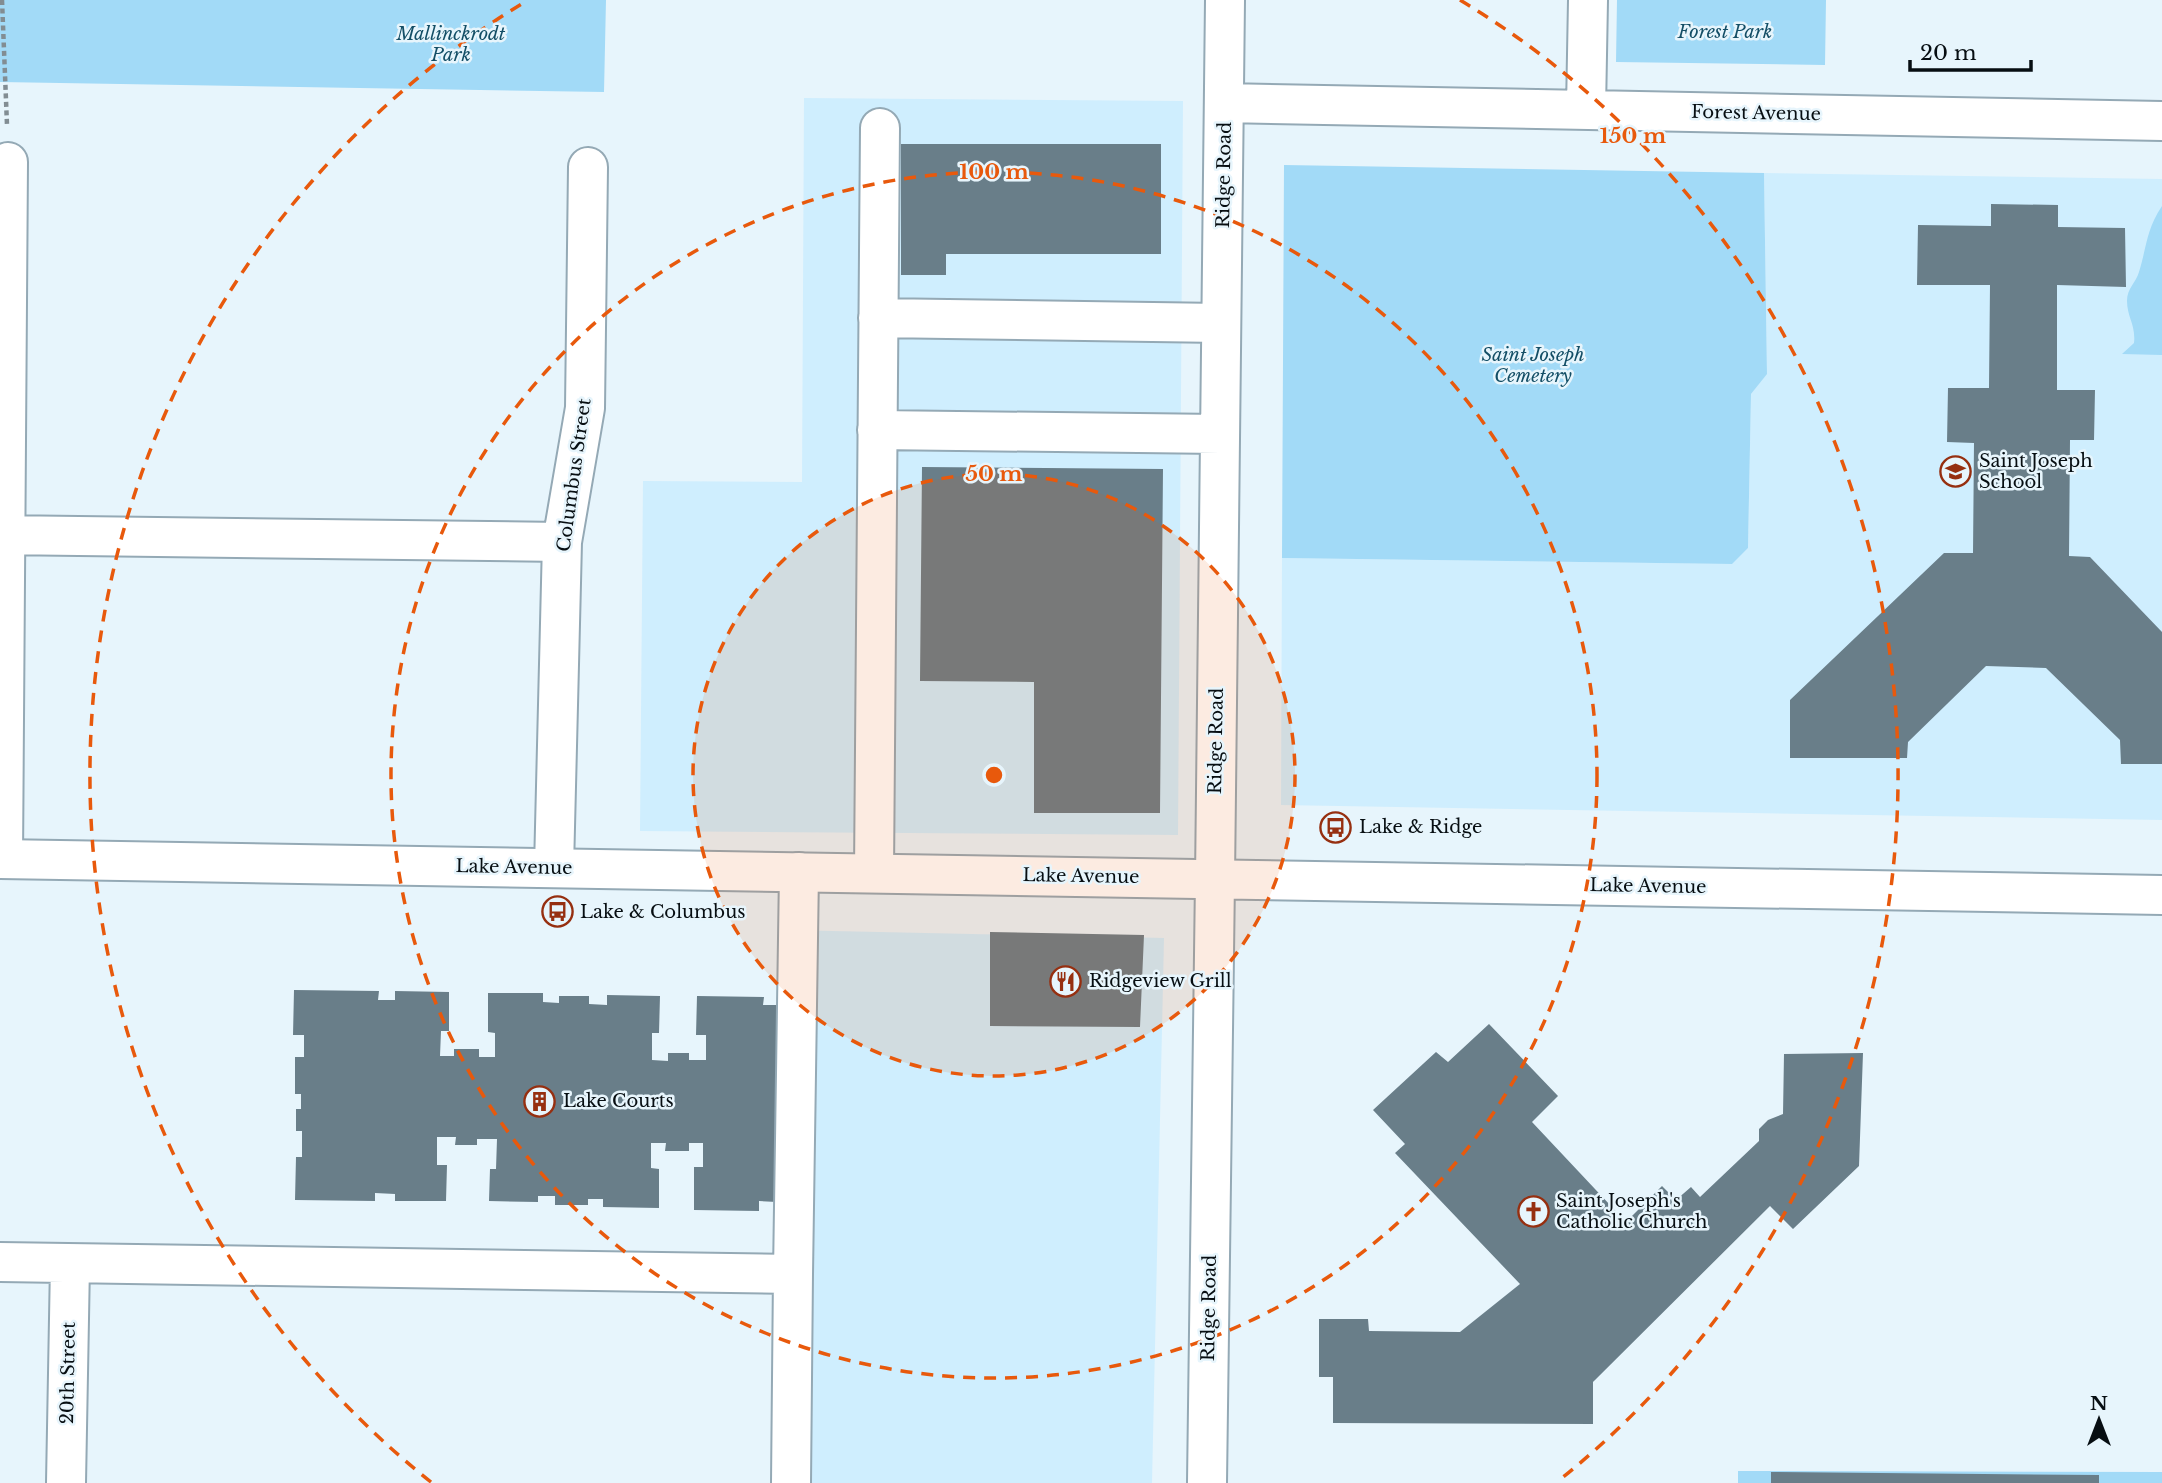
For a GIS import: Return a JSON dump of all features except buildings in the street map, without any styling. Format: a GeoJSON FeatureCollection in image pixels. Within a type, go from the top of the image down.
{"type":"FeatureCollection","features":[{"type":"Feature","properties":{"kind":"street","name":"Ridge Road"},"geometry":{"type":"LineString","coordinates":[[1207,1483],[1225,0]]}},
{"type":"Feature","properties":{"kind":"street"},"geometry":{"type":"LineString","coordinates":[[1587,109],[1588,0]]}},
{"type":"Feature","properties":{"kind":"street","name":"Forest Avenue"},"geometry":{"type":"LineString","coordinates":[[1224,103],[2162,121]]}},
{"type":"Feature","properties":{"kind":"street"},"geometry":{"type":"LineString","coordinates":[[874,873],[880,128]]}},
{"type":"Feature","properties":{"kind":"street"},"geometry":{"type":"LineString","coordinates":[[1,859],[8,162]]}},
{"type":"Feature","properties":{"kind":"street","name":"Columbus Street"},"geometry":{"type":"LineString","coordinates":[[554,868],[562,541],[585,408],[588,167]]}},
{"type":"Feature","properties":{"kind":"street"},"geometry":{"type":"LineString","coordinates":[[878,318],[1222,323]]}},
{"type":"Feature","properties":{"kind":"street"},"geometry":{"type":"LineString","coordinates":[[877,430],[1220,434]]}},
{"type":"Feature","properties":{"kind":"street"},"geometry":{"type":"LineString","coordinates":[[3,535],[562,541]]}},
{"type":"Feature","properties":{"kind":"street","name":"Lake Avenue"},"geometry":{"type":"LineString","coordinates":[[1,859],[2162,895]]}},
{"type":"Feature","properties":{"kind":"street"},"geometry":{"type":"LineString","coordinates":[[791,1483],[799,872]]}},
{"type":"Feature","properties":{"kind":"street"},"geometry":{"type":"LineString","coordinates":[[0,1262],[793,1274]]}},
{"type":"Feature","properties":{"kind":"street","name":"20th Street"},"geometry":{"type":"LineString","coordinates":[[66,1483],[70,1264]]}},
{"type":"Feature","properties":{"kind":"path"},"geometry":{"type":"LineString","coordinates":[[2,0],[8,162]]}},
{"type":"Feature","properties":{"kind":"shaded area"},"geometry":{"type":"Polygon","coordinates":[[[804,98],[1183,101],[1178,835],[640,831],[643,481],[802,482],[804,98]]]}},
{"type":"Feature","properties":{"kind":"shaded area","name":"Saint Joseph School"},"geometry":{"type":"Polygon","coordinates":[[[1764,173],[2162,179],[2162,820],[1281,805],[1282,558],[1731,564],[1748,548],[1751,394],[1767,373],[1764,173]]]}},
{"type":"Feature","properties":{"kind":"shaded area"},"geometry":{"type":"Polygon","coordinates":[[[786,930],[1164,938],[1152,1483],[780,1483],[786,930]]]}},
{"type":"Feature","properties":{"kind":"green space","name":"Mallinckrodt Park"},"geometry":{"type":"Polygon","coordinates":[[[0,0],[606,0],[604,92],[0,82],[0,0]]]}},
{"type":"Feature","properties":{"kind":"green space","name":"Forest Park"},"geometry":{"type":"Polygon","coordinates":[[[1617,0],[1826,0],[1825,65],[1616,62],[1617,0]]]}},
{"type":"Feature","properties":{"kind":"green space","name":"Saint Joseph Cemetery"},"geometry":{"type":"Polygon","coordinates":[[[1284,165],[1764,173],[1767,374],[1751,394],[1748,548],[1732,564],[1282,558],[1284,165]]]}},
{"type":"Feature","properties":{"kind":"green space"},"geometry":{"type":"Polygon","coordinates":[[[2162,206],[2162,355],[2122,354],[2134,343],[2134,331],[2127,307],[2128,293],[2139,272],[2153,223],[2162,206]]]}},
{"type":"Feature","properties":{"kind":"green space"},"geometry":{"type":"Polygon","coordinates":[[[1738,1471],[2162,1472],[2162,1483],[1738,1483],[1738,1471]]]}},
{"type":"Feature","properties":{"kind":"place","name":"Saint Joseph School"},"geometry":{"type":"Point","coordinates":[1956,471]}},
{"type":"Feature","properties":{"kind":"place","name":"Lake & Ridge"},"geometry":{"type":"Point","coordinates":[1336,827]}},
{"type":"Feature","properties":{"kind":"place","name":"Lake & Columbus"},"geometry":{"type":"Point","coordinates":[557,912]}},
{"type":"Feature","properties":{"kind":"place","name":"Ridgeview Grill"},"geometry":{"type":"Point","coordinates":[1066,981]}},
{"type":"Feature","properties":{"kind":"place","name":"Lake Courts"},"geometry":{"type":"Point","coordinates":[540,1101]}},
{"type":"Feature","properties":{"kind":"place","name":"Saint Joseph's Catholic Church"},"geometry":{"type":"Point","coordinates":[1533,1211]}}]}
